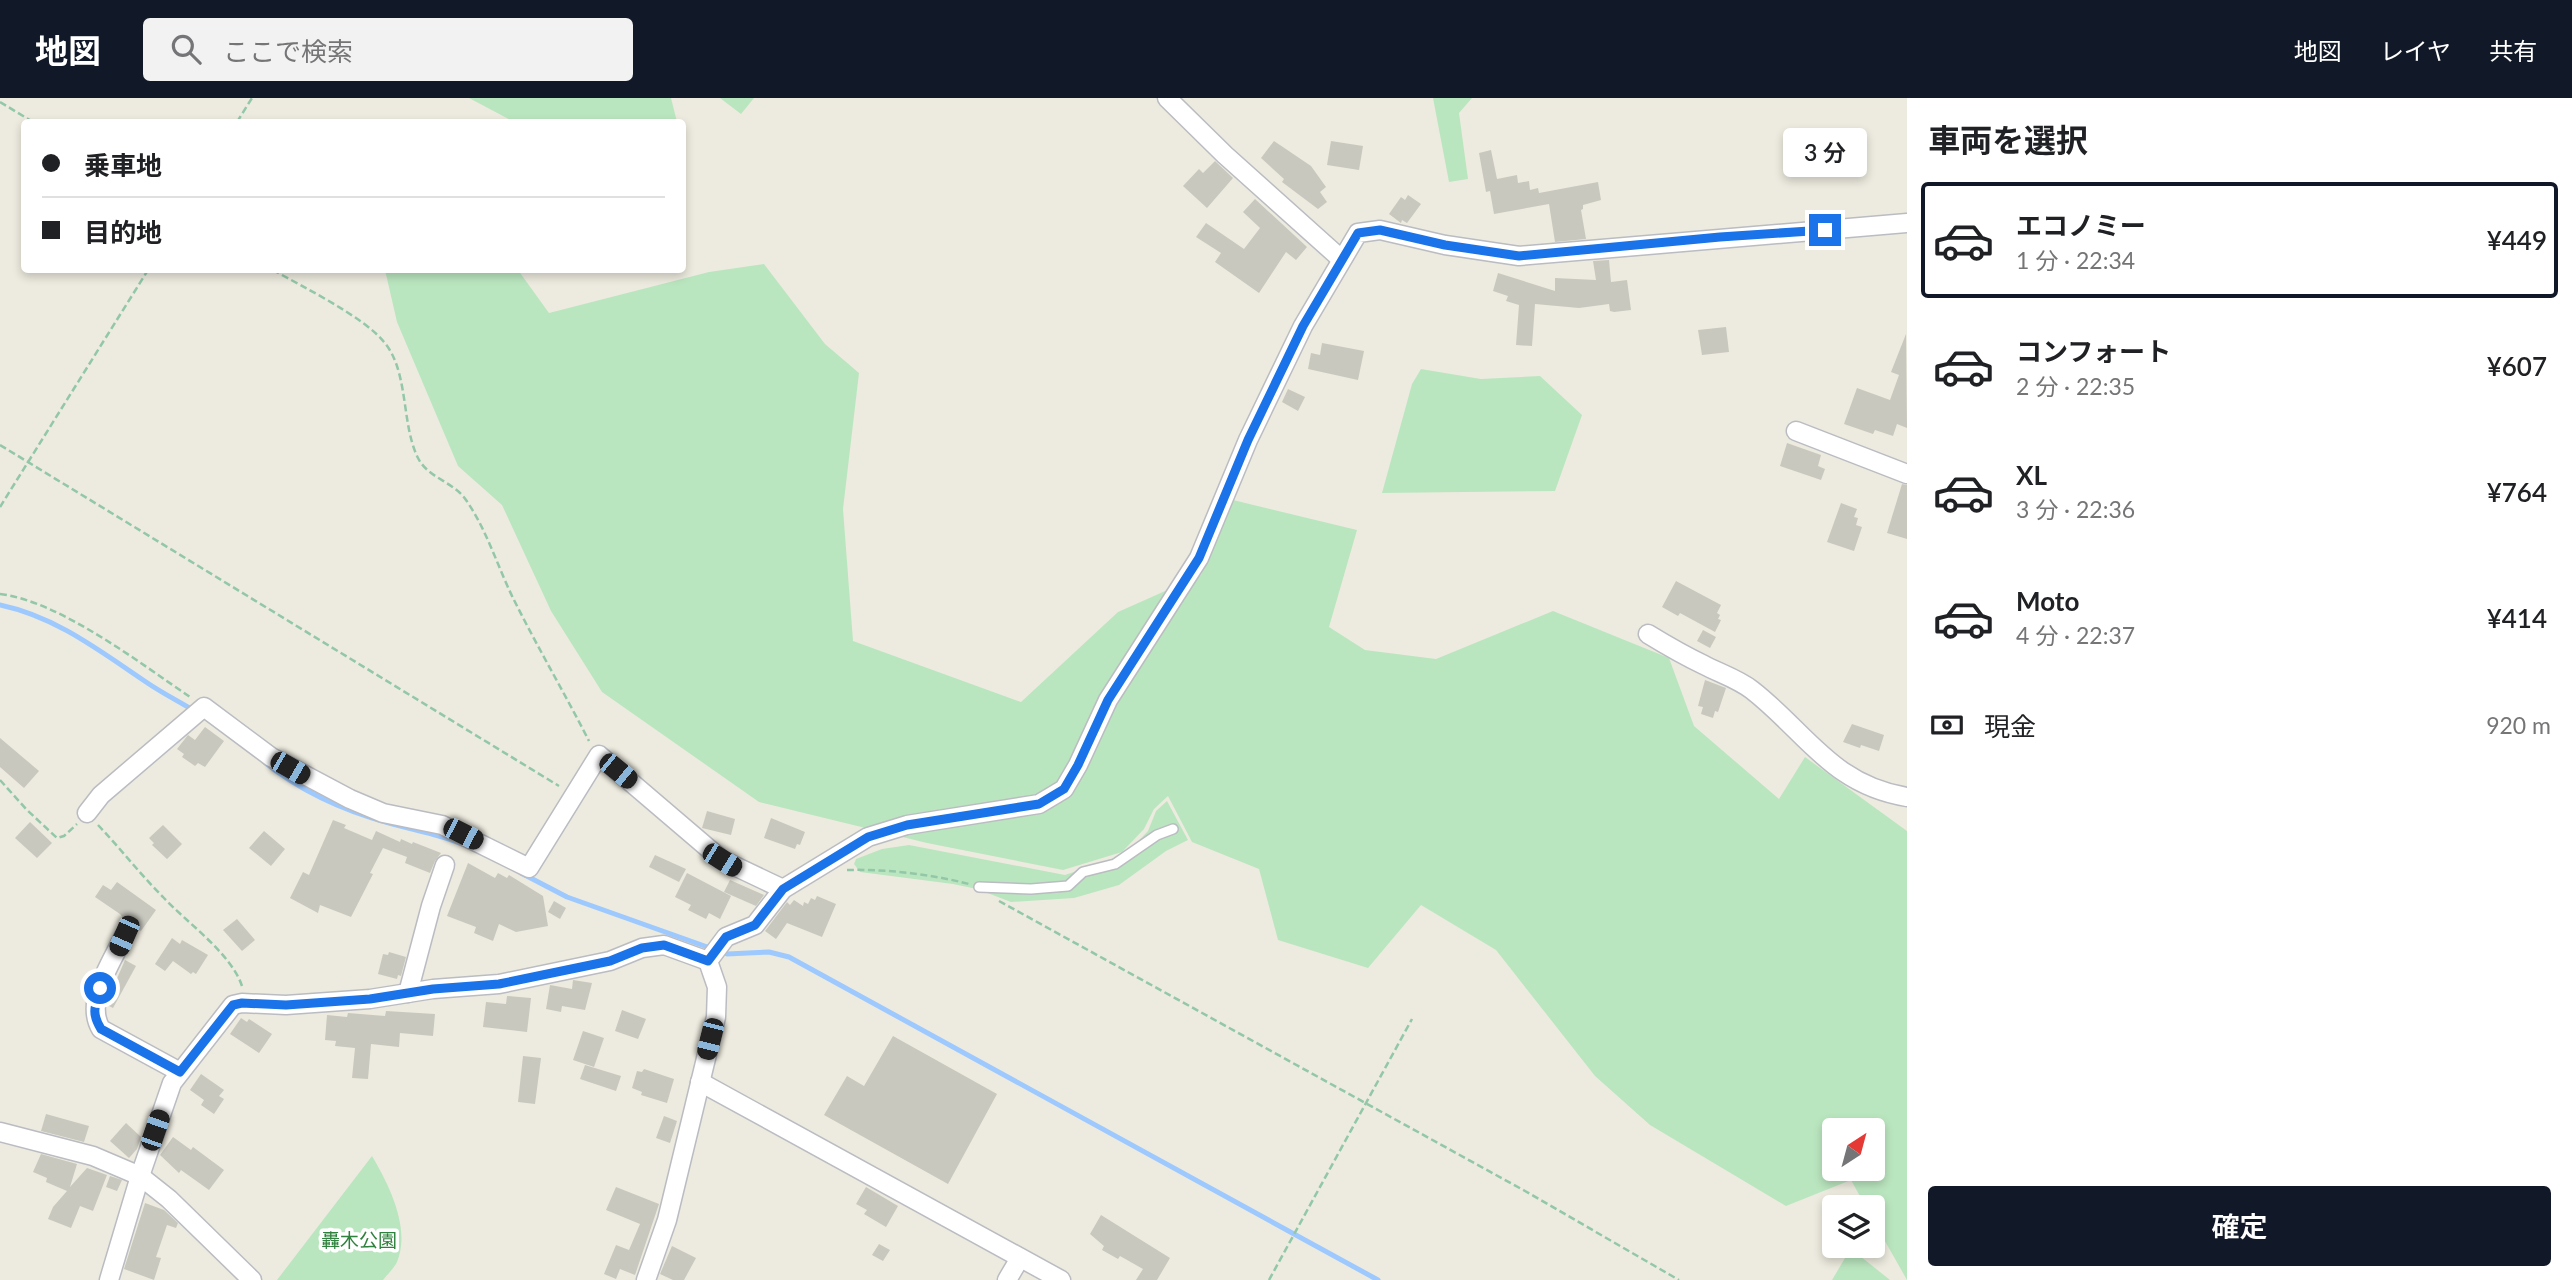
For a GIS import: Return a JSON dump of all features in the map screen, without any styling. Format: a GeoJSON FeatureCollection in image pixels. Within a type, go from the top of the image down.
{"type":"FeatureCollection","features":[{"type":"Feature","properties":{"kind":"street"},"geometry":{"type":"LineString","coordinates":[[1167,98],[1225,155],[1341,259]]}},
{"type":"Feature","properties":{"kind":"street"},"geometry":{"type":"LineString","coordinates":[[708,961],[726,937],[755,925],[783,889],[868,837],[907,825],[1039,804],[1064,789],[1108,700],[1199,558],[1254,427],[1303,326],[1358,233],[1380,230],[1445,245],[1519,256],[1907,223]]}},
{"type":"Feature","properties":{"kind":"street"},"geometry":{"type":"LineString","coordinates":[[1796,431],[1907,474]]}},
{"type":"Feature","properties":{"kind":"street"},"geometry":{"type":"LineString","coordinates":[[1648,634],[1692,660],[1749,687],[1843,773],[1884,793],[1907,797]]}},
{"type":"Feature","properties":{"kind":"street"},"geometry":{"type":"LineString","coordinates":[[87,813],[101,795],[204,707],[271,757],[350,799],[383,813],[442,825],[529,868],[599,755],[722,860],[783,889]]}},
{"type":"Feature","properties":{"kind":"street"},"geometry":{"type":"LineString","coordinates":[[408,993],[445,865]]}},
{"type":"Feature","properties":{"kind":"street"},"geometry":{"type":"LineString","coordinates":[[124,936],[100,988],[94,1018],[101,1029],[180,1072]]}},
{"type":"Feature","properties":{"kind":"street"},"geometry":{"type":"LineString","coordinates":[[109,1280],[140,1176],[172,1083],[233,1005],[286,1005],[370,999],[499,984],[610,961],[642,948],[664,945],[708,961]]}},
{"type":"Feature","properties":{"kind":"street"},"geometry":{"type":"LineString","coordinates":[[646,1280],[667,1220],[716,1017],[717,987],[708,961]]}},
{"type":"Feature","properties":{"kind":"street"},"geometry":{"type":"LineString","coordinates":[[700,1082],[1061,1280]]}},
{"type":"Feature","properties":{"kind":"street"},"geometry":{"type":"LineString","coordinates":[[0,1132],[93,1156],[140,1176],[169,1199],[252,1280]]}},
{"type":"Feature","properties":{"kind":"street"},"geometry":{"type":"LineString","coordinates":[[1007,1280],[1020,1258]]}},
{"type":"Feature","properties":{"kind":"lane"},"geometry":{"type":"LineString","coordinates":[[979,887],[1031,890],[1068,886],[1083,872],[1115,864],[1157,835],[1173,829]]}},
{"type":"Feature","properties":{"kind":"path"},"geometry":{"type":"LineString","coordinates":[[239,119],[252,98]]}},
{"type":"Feature","properties":{"kind":"path"},"geometry":{"type":"LineString","coordinates":[[0,102],[28,119]]}},
{"type":"Feature","properties":{"kind":"path"},"geometry":{"type":"LineString","coordinates":[[0,508],[146,273]]}},
{"type":"Feature","properties":{"kind":"path"},"geometry":{"type":"LineString","coordinates":[[278,273],[366,325],[385,342],[399,375],[411,442],[420,462],[464,497],[514,600],[590,743],[599,755]]}},
{"type":"Feature","properties":{"kind":"path"},"geometry":{"type":"LineString","coordinates":[[0,445],[574,795]]}},
{"type":"Feature","properties":{"kind":"path"},"geometry":{"type":"LineString","coordinates":[[0,594],[46,607],[124,653],[204,707]]}},
{"type":"Feature","properties":{"kind":"path"},"geometry":{"type":"LineString","coordinates":[[0,780],[57,838],[73,829],[87,813],[128,861],[200,932],[236,974],[243,991],[242,1003]]}},
{"type":"Feature","properties":{"kind":"path"},"geometry":{"type":"LineString","coordinates":[[824,865],[840,870],[866,869],[945,878],[979,887],[1005,905],[1525,1191],[1679,1280]]}},
{"type":"Feature","properties":{"kind":"path"},"geometry":{"type":"LineString","coordinates":[[1269,1280],[1412,1019]]}},
{"type":"Feature","properties":{"kind":"green space"},"geometry":{"type":"Polygon","coordinates":[[[469,98],[671,98],[676,119],[508,119],[469,98]]]}},
{"type":"Feature","properties":{"kind":"green space"},"geometry":{"type":"Polygon","coordinates":[[[720,98],[754,98],[741,114],[720,98]]]}},
{"type":"Feature","properties":{"kind":"green space"},"geometry":{"type":"Polygon","coordinates":[[[1433,98],[1472,98],[1459,113],[1468,179],[1449,182],[1433,98]]]}},
{"type":"Feature","properties":{"kind":"green space"},"geometry":{"type":"Polygon","coordinates":[[[764,264],[825,344],[859,373],[843,509],[853,641],[1021,702],[1118,612],[1201,575],[1233,500],[1357,530],[1329,627],[1365,650],[1436,659],[1553,611],[1669,658],[1694,726],[1779,799],[1805,757],[1907,831],[1907,1280],[1885,1241],[1885,1195],[1859,1195],[1852,1181],[1885,1181],[1885,1118],[1822,1118],[1822,1181],[1848,1181],[1786,1206],[1650,1125],[1595,1076],[1496,950],[1421,905],[1368,968],[1278,940],[1259,869],[1192,842],[1168,796],[1154,809],[1144,829],[1122,852],[1063,870],[927,843],[759,802],[602,692],[551,611],[502,505],[458,466],[397,322],[386,273],[520,273],[549,313],[709,272],[764,264]]]}},
{"type":"Feature","properties":{"kind":"green space"},"geometry":{"type":"Polygon","coordinates":[[[1421,369],[1481,379],[1540,376],[1582,415],[1555,491],[1382,493],[1412,384],[1421,369]]]}},
{"type":"Feature","properties":{"kind":"green space"},"geometry":{"type":"Polygon","coordinates":[[[1167,801],[1188,840],[1166,851],[1119,885],[1074,898],[1011,902],[977,889],[953,884],[860,872],[854,864],[856,859],[882,849],[909,845],[1065,875],[1126,854],[1148,831],[1156,811],[1167,801]]]}},
{"type":"Feature","properties":{"kind":"green space","name":"轟木公園"},"geometry":{"type":"Polygon","coordinates":[[[372,1156],[391,1193],[400,1221],[401,1249],[392,1269],[383,1280],[277,1280],[372,1156]]]}},
{"type":"Feature","properties":{"kind":"green space"},"geometry":{"type":"Polygon","coordinates":[[[1845,1258],[1862,1258],[1890,1280],[1832,1280],[1845,1258]]]}},
{"type":"Feature","properties":{"kind":"building"},"geometry":{"type":"Polygon","coordinates":[[[1274,141],[1311,166],[1326,187],[1320,192],[1327,202],[1318,209],[1282,182],[1284,179],[1261,158],[1274,141]]]}},
{"type":"Feature","properties":{"kind":"building"},"geometry":{"type":"Polygon","coordinates":[[[1331,141],[1363,146],[1359,170],[1327,165],[1331,141]]]}},
{"type":"Feature","properties":{"kind":"building"},"geometry":{"type":"Polygon","coordinates":[[[1491,150],[1497,179],[1517,175],[1518,183],[1529,181],[1530,190],[1538,188],[1539,193],[1598,182],[1601,200],[1583,205],[1581,210],[1586,239],[1555,242],[1549,204],[1494,214],[1490,191],[1486,192],[1479,153],[1491,150]]]}},
{"type":"Feature","properties":{"kind":"building"},"geometry":{"type":"Polygon","coordinates":[[[1215,161],[1233,178],[1207,208],[1183,186],[1199,169],[1203,173],[1215,161]]]}},
{"type":"Feature","properties":{"kind":"building"},"geometry":{"type":"Polygon","coordinates":[[[1408,195],[1421,204],[1407,223],[1402,220],[1401,223],[1389,214],[1401,197],[1405,200],[1408,195]]]}},
{"type":"Feature","properties":{"kind":"building"},"geometry":{"type":"Polygon","coordinates":[[[1255,199],[1307,247],[1296,260],[1286,252],[1259,293],[1215,262],[1221,253],[1196,237],[1206,223],[1244,249],[1260,228],[1243,212],[1255,199]]]}},
{"type":"Feature","properties":{"kind":"building"},"geometry":{"type":"Polygon","coordinates":[[[1609,260],[1611,282],[1627,280],[1631,310],[1610,311],[1609,304],[1579,308],[1535,304],[1532,346],[1516,345],[1519,305],[1506,301],[1508,296],[1493,291],[1498,273],[1555,291],[1555,278],[1596,280],[1593,261],[1609,260]]]}},
{"type":"Feature","properties":{"kind":"building"},"geometry":{"type":"Polygon","coordinates":[[[1726,327],[1729,352],[1702,355],[1698,330],[1726,327]]]}},
{"type":"Feature","properties":{"kind":"building"},"geometry":{"type":"Polygon","coordinates":[[[1906,334],[1907,428],[1897,424],[1893,436],[1875,430],[1873,434],[1844,424],[1857,388],[1890,400],[1899,375],[1891,372],[1906,334]]]}},
{"type":"Feature","properties":{"kind":"building"},"geometry":{"type":"Polygon","coordinates":[[[1322,343],[1364,351],[1358,380],[1308,369],[1311,353],[1320,355],[1322,343]]]}},
{"type":"Feature","properties":{"kind":"building"},"geometry":{"type":"Polygon","coordinates":[[[1288,389],[1305,397],[1298,411],[1282,402],[1288,389]]]}},
{"type":"Feature","properties":{"kind":"building"},"geometry":{"type":"Polygon","coordinates":[[[1787,443],[1821,455],[1818,466],[1825,469],[1821,480],[1780,466],[1787,443]]]}},
{"type":"Feature","properties":{"kind":"building"},"geometry":{"type":"Polygon","coordinates":[[[1902,484],[1907,485],[1907,539],[1887,533],[1902,484]]]}},
{"type":"Feature","properties":{"kind":"building"},"geometry":{"type":"Polygon","coordinates":[[[1841,503],[1857,509],[1854,517],[1858,518],[1856,525],[1862,527],[1854,551],[1827,542],[1841,503]]]}},
{"type":"Feature","properties":{"kind":"building"},"geometry":{"type":"Polygon","coordinates":[[[1676,581],[1721,605],[1717,613],[1720,615],[1718,619],[1721,620],[1715,632],[1680,613],[1678,616],[1662,607],[1676,581]]]}},
{"type":"Feature","properties":{"kind":"building"},"geometry":{"type":"Polygon","coordinates":[[[1703,630],[1716,637],[1710,648],[1697,641],[1703,630]]]}},
{"type":"Feature","properties":{"kind":"building"},"geometry":{"type":"Polygon","coordinates":[[[1705,680],[1726,688],[1718,712],[1715,711],[1713,718],[1701,714],[1703,707],[1698,706],[1705,680]]]}},
{"type":"Feature","properties":{"kind":"building"},"geometry":{"type":"Polygon","coordinates":[[[1852,724],[1884,735],[1879,751],[1843,742],[1852,724]]]}},
{"type":"Feature","properties":{"kind":"building"},"geometry":{"type":"Polygon","coordinates":[[[205,727],[224,741],[205,767],[198,763],[195,766],[182,757],[184,754],[177,749],[188,735],[195,740],[205,727]]]}},
{"type":"Feature","properties":{"kind":"building"},"geometry":{"type":"Polygon","coordinates":[[[0,738],[39,771],[24,788],[0,767],[0,738]]]}},
{"type":"Feature","properties":{"kind":"building"},"geometry":{"type":"Polygon","coordinates":[[[707,811],[735,819],[731,835],[702,828],[707,811]]]}},
{"type":"Feature","properties":{"kind":"building"},"geometry":{"type":"Polygon","coordinates":[[[771,818],[805,832],[800,845],[797,844],[795,849],[764,838],[771,818]]]}},
{"type":"Feature","properties":{"kind":"building"},"geometry":{"type":"Polygon","coordinates":[[[333,820],[372,840],[376,831],[400,842],[401,839],[412,844],[413,842],[441,853],[430,873],[405,863],[407,857],[383,848],[351,917],[320,905],[318,913],[290,898],[303,872],[309,875],[333,820]]]}},
{"type":"Feature","properties":{"kind":"building"},"geometry":{"type":"Polygon","coordinates":[[[30,822],[52,843],[37,858],[15,838],[30,822]]]}},
{"type":"Feature","properties":{"kind":"building"},"geometry":{"type":"Polygon","coordinates":[[[163,825],[182,844],[167,859],[152,845],[154,843],[149,838],[163,825]]]}},
{"type":"Feature","properties":{"kind":"building"},"geometry":{"type":"Polygon","coordinates":[[[264,831],[285,849],[271,866],[249,848],[264,831]]]}},
{"type":"Feature","properties":{"kind":"building"},"geometry":{"type":"Polygon","coordinates":[[[655,855],[686,869],[679,882],[649,867],[655,855]]]}},
{"type":"Feature","properties":{"kind":"building"},"geometry":{"type":"Polygon","coordinates":[[[468,863],[495,878],[498,873],[507,878],[509,875],[543,896],[548,926],[516,932],[499,924],[493,941],[474,933],[476,927],[447,916],[468,863]]]}},
{"type":"Feature","properties":{"kind":"building"},"geometry":{"type":"Polygon","coordinates":[[[687,873],[731,896],[720,919],[709,913],[706,919],[688,910],[691,905],[675,897],[687,873]]]}},
{"type":"Feature","properties":{"kind":"building"},"geometry":{"type":"Polygon","coordinates":[[[730,880],[764,895],[756,906],[724,892],[730,880]]]}},
{"type":"Feature","properties":{"kind":"building"},"geometry":{"type":"Polygon","coordinates":[[[117,882],[156,910],[141,931],[124,923],[125,920],[120,914],[95,897],[103,885],[111,890],[117,882]]]}},
{"type":"Feature","properties":{"kind":"building"},"geometry":{"type":"Polygon","coordinates":[[[817,896],[836,904],[822,937],[787,923],[776,939],[765,931],[787,902],[790,905],[794,900],[803,906],[804,902],[808,904],[811,898],[815,900],[817,896]]]}},
{"type":"Feature","properties":{"kind":"building"},"geometry":{"type":"Polygon","coordinates":[[[554,901],[566,908],[560,919],[548,912],[554,901]]]}},
{"type":"Feature","properties":{"kind":"building"},"geometry":{"type":"Polygon","coordinates":[[[237,919],[255,940],[242,951],[223,930],[237,919]]]}},
{"type":"Feature","properties":{"kind":"building"},"geometry":{"type":"Polygon","coordinates":[[[172,938],[180,944],[182,940],[208,955],[196,974],[191,974],[173,961],[165,971],[155,964],[172,938]]]}},
{"type":"Feature","properties":{"kind":"building"},"geometry":{"type":"Polygon","coordinates":[[[389,952],[406,957],[401,976],[398,975],[397,979],[378,974],[383,954],[388,955],[389,952]]]}},
{"type":"Feature","properties":{"kind":"building"},"geometry":{"type":"Polygon","coordinates":[[[125,960],[136,966],[113,1008],[107,1005],[109,997],[125,960]]]}},
{"type":"Feature","properties":{"kind":"building"},"geometry":{"type":"Polygon","coordinates":[[[573,980],[592,983],[585,1010],[562,1006],[561,1012],[546,1009],[550,985],[572,989],[573,980]]]}},
{"type":"Feature","properties":{"kind":"building"},"geometry":{"type":"Polygon","coordinates":[[[507,996],[531,998],[527,1032],[483,1027],[486,1002],[506,1004],[507,996]]]}},
{"type":"Feature","properties":{"kind":"building"},"geometry":{"type":"Polygon","coordinates":[[[622,1010],[646,1019],[638,1039],[615,1031],[622,1010]]]}},
{"type":"Feature","properties":{"kind":"building"},"geometry":{"type":"Polygon","coordinates":[[[386,1011],[435,1014],[433,1036],[400,1033],[399,1047],[371,1044],[368,1079],[352,1078],[355,1048],[335,1046],[336,1041],[325,1040],[327,1015],[347,1017],[348,1013],[385,1016],[386,1011]]]}},
{"type":"Feature","properties":{"kind":"building"},"geometry":{"type":"Polygon","coordinates":[[[241,1018],[247,1022],[249,1019],[272,1034],[259,1053],[230,1034],[241,1018]]]}},
{"type":"Feature","properties":{"kind":"building"},"geometry":{"type":"Polygon","coordinates":[[[583,1031],[604,1038],[594,1067],[573,1060],[583,1031]]]}},
{"type":"Feature","properties":{"kind":"building"},"geometry":{"type":"Polygon","coordinates":[[[893,1036],[997,1094],[948,1184],[824,1115],[847,1076],[864,1086],[893,1036]]]}},
{"type":"Feature","properties":{"kind":"building"},"geometry":{"type":"Polygon","coordinates":[[[523,1056],[541,1058],[535,1104],[518,1102],[523,1056]]]}},
{"type":"Feature","properties":{"kind":"building"},"geometry":{"type":"Polygon","coordinates":[[[585,1065],[621,1076],[616,1091],[580,1079],[585,1065]]]}},
{"type":"Feature","properties":{"kind":"building"},"geometry":{"type":"Polygon","coordinates":[[[644,1069],[674,1079],[667,1103],[641,1095],[642,1092],[632,1088],[637,1071],[642,1072],[644,1069]]]}},
{"type":"Feature","properties":{"kind":"building"},"geometry":{"type":"Polygon","coordinates":[[[201,1074],[224,1090],[219,1096],[224,1099],[214,1114],[201,1105],[204,1100],[190,1090],[201,1074]]]}},
{"type":"Feature","properties":{"kind":"building"},"geometry":{"type":"Polygon","coordinates":[[[46,1114],[89,1126],[84,1142],[41,1131],[46,1114]]]}},
{"type":"Feature","properties":{"kind":"building"},"geometry":{"type":"Polygon","coordinates":[[[664,1116],[677,1121],[670,1143],[656,1138],[664,1116]]]}},
{"type":"Feature","properties":{"kind":"building"},"geometry":{"type":"Polygon","coordinates":[[[126,1123],[141,1137],[137,1149],[129,1158],[110,1141],[126,1123]]]}},
{"type":"Feature","properties":{"kind":"building"},"geometry":{"type":"Polygon","coordinates":[[[173,1137],[191,1150],[193,1147],[224,1170],[209,1190],[181,1170],[179,1173],[160,1155],[173,1137]]]}},
{"type":"Feature","properties":{"kind":"building"},"geometry":{"type":"Polygon","coordinates":[[[41,1154],[77,1164],[70,1187],[87,1168],[107,1175],[93,1211],[80,1206],[71,1228],[48,1219],[53,1207],[67,1191],[46,1182],[47,1178],[33,1172],[41,1154]]]}},
{"type":"Feature","properties":{"kind":"building"},"geometry":{"type":"Polygon","coordinates":[[[110,1176],[122,1180],[117,1191],[106,1187],[110,1176]]]}},
{"type":"Feature","properties":{"kind":"building"},"geometry":{"type":"Polygon","coordinates":[[[616,1187],[659,1204],[635,1275],[620,1269],[616,1279],[604,1274],[616,1245],[629,1250],[640,1224],[606,1210],[616,1187]]]}},
{"type":"Feature","properties":{"kind":"building"},"geometry":{"type":"Polygon","coordinates":[[[866,1187],[898,1206],[886,1227],[864,1214],[867,1210],[856,1204],[866,1187]]]}},
{"type":"Feature","properties":{"kind":"building"},"geometry":{"type":"Polygon","coordinates":[[[145,1203],[164,1210],[178,1223],[176,1228],[167,1225],[156,1257],[161,1258],[154,1280],[124,1269],[145,1203]]]}},
{"type":"Feature","properties":{"kind":"building"},"geometry":{"type":"Polygon","coordinates":[[[1101,1215],[1170,1258],[1157,1280],[1136,1280],[1143,1269],[1120,1256],[1118,1259],[1102,1250],[1104,1246],[1090,1234],[1101,1215]]]}},
{"type":"Feature","properties":{"kind":"building"},"geometry":{"type":"Polygon","coordinates":[[[879,1244],[890,1250],[883,1261],[872,1255],[879,1244]]]}},
{"type":"Feature","properties":{"kind":"building"},"geometry":{"type":"Polygon","coordinates":[[[672,1246],[696,1258],[684,1280],[673,1280],[660,1274],[672,1246]]]}},
{"type":"Feature","properties":{"kind":"waterway"},"geometry":{"type":"LineString","coordinates":[[0,605],[60,627],[196,712]]}},
{"type":"Feature","properties":{"kind":"waterway"},"geometry":{"type":"LineString","coordinates":[[263,761],[307,790],[339,806],[462,844]]}},
{"type":"Feature","properties":{"kind":"waterway"},"geometry":{"type":"LineString","coordinates":[[521,873],[567,897],[727,954],[769,952],[789,957],[1378,1280]]}},
{"type":"Feature","properties":{"kind":"route"},"geometry":{"type":"LineString","coordinates":[[100,988],[94,1018],[101,1029],[180,1072],[224,1015],[233,1005],[242,1003],[320,1003],[499,984],[610,961],[642,948],[664,945],[708,961],[726,937],[755,925],[783,889],[868,837],[907,825],[1039,804],[1064,789],[1108,700],[1199,558],[1248,440],[1303,326],[1358,233],[1380,230],[1445,245],[1519,256],[1825,230]]}}]}
